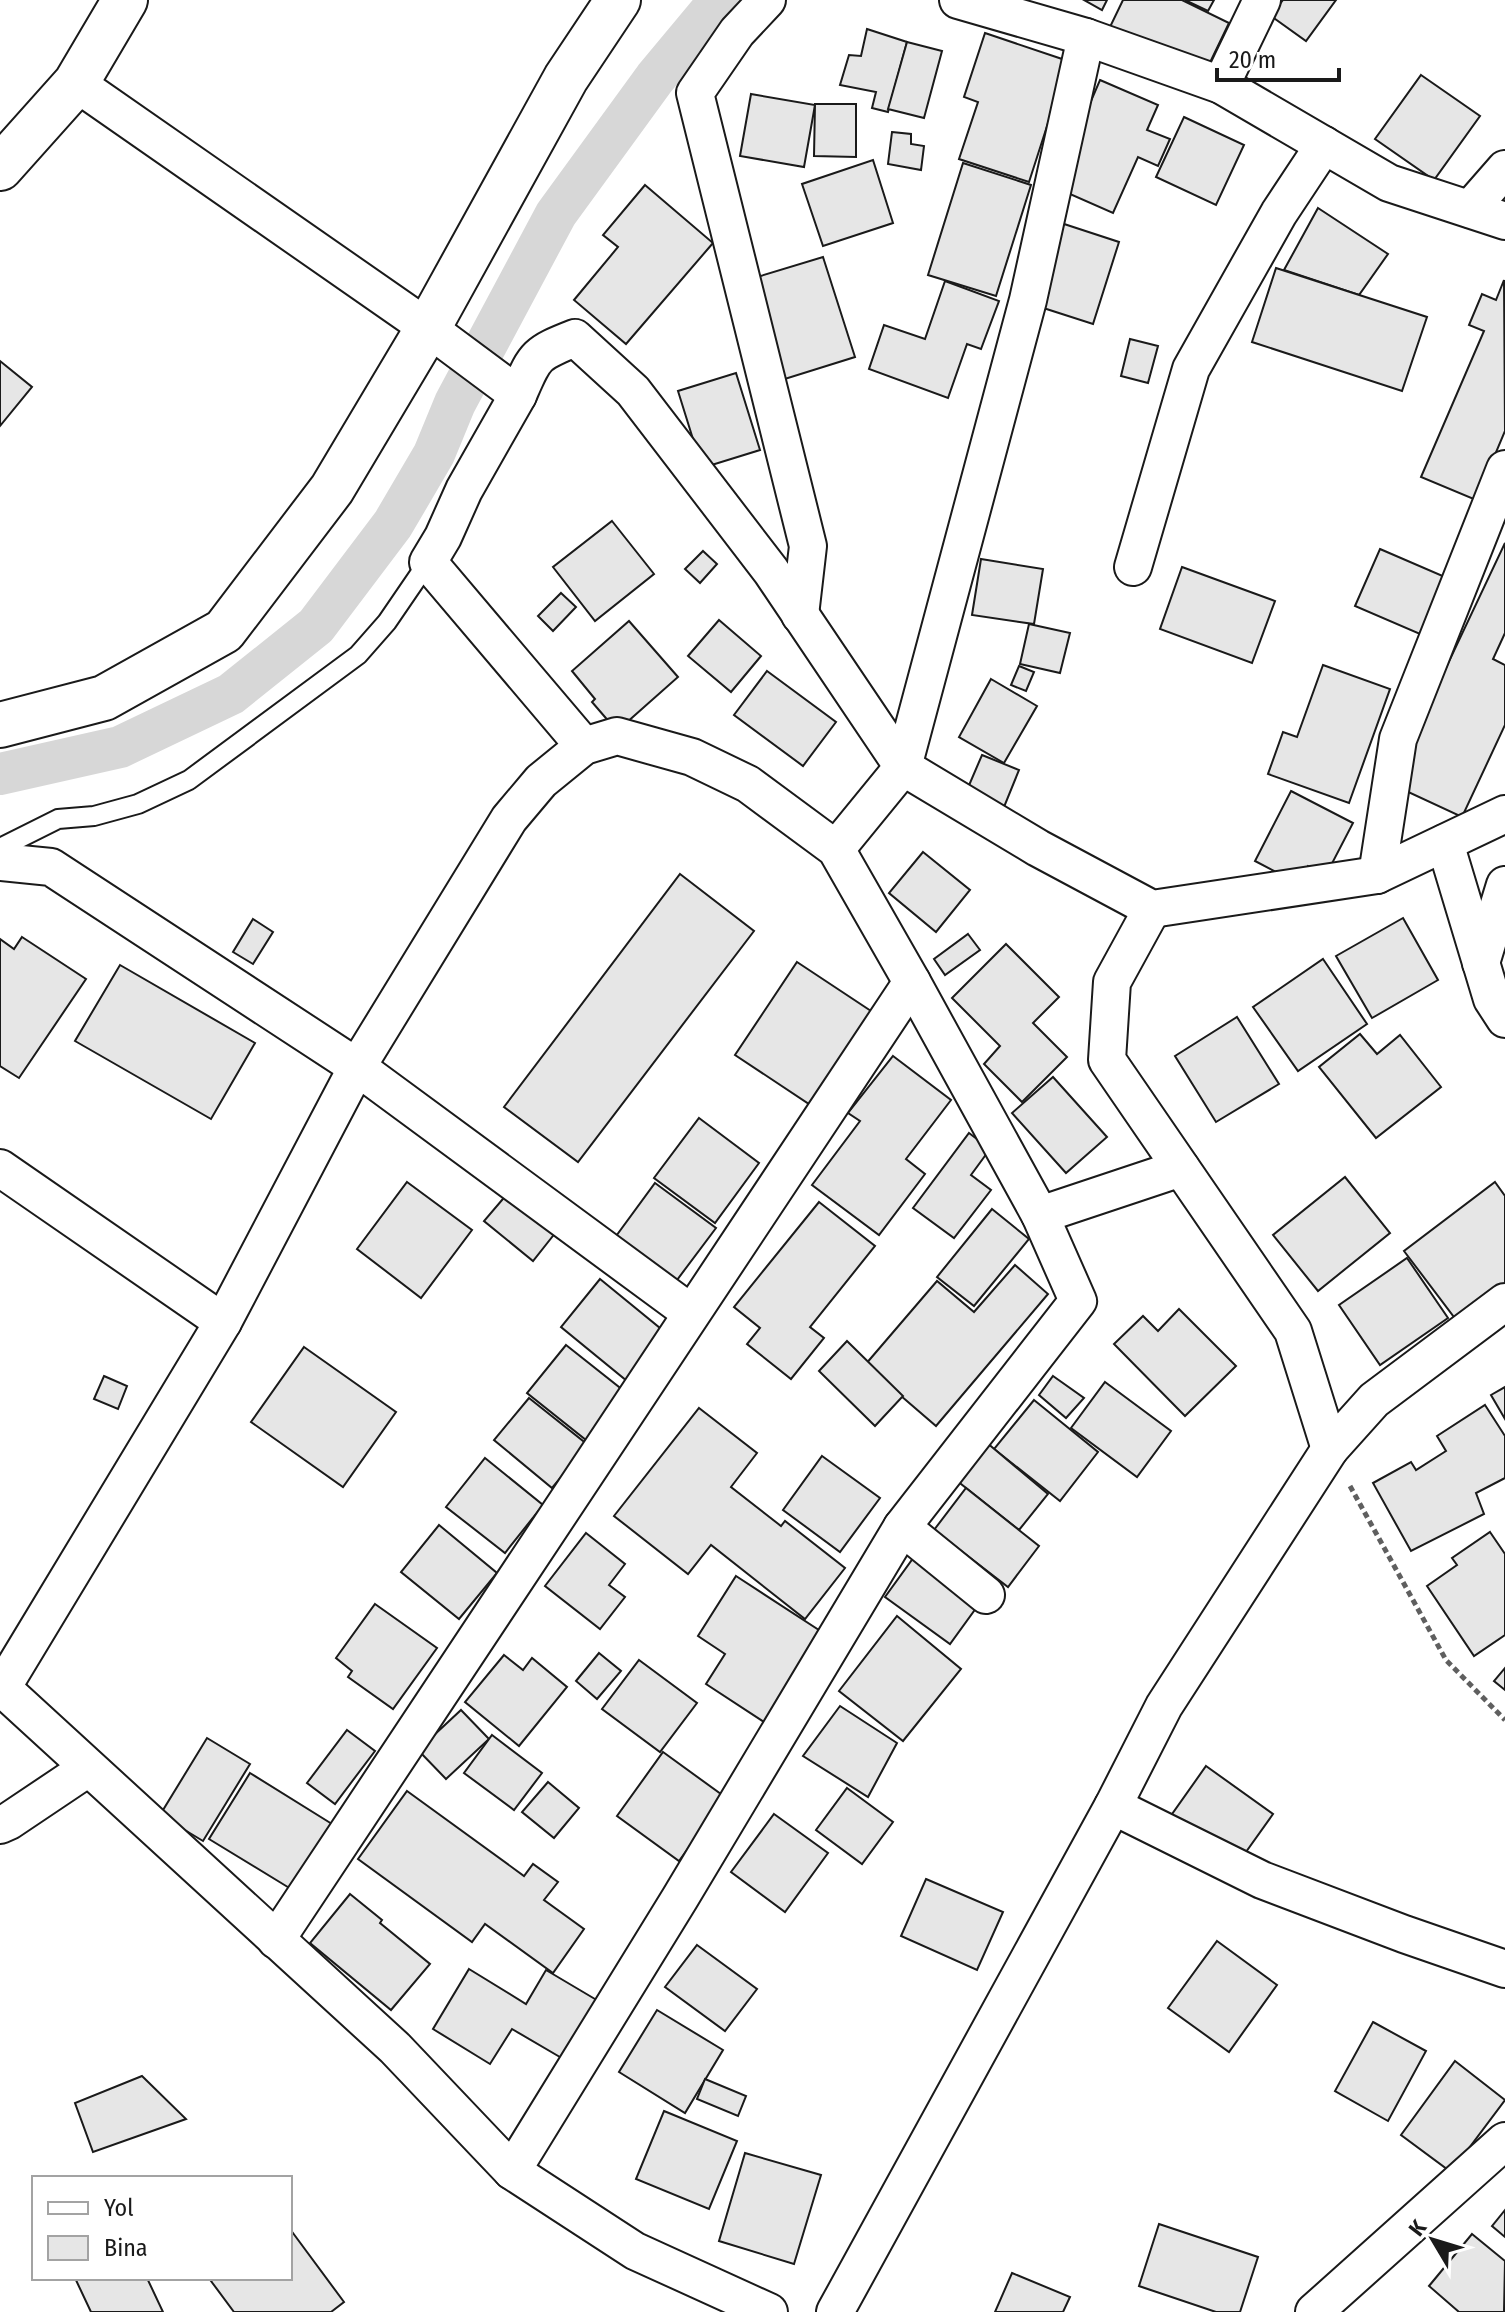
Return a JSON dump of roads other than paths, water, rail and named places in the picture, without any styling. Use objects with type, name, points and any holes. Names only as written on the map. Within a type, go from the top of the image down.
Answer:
[{"type":"street","points":[[0,167],[76,83],[125,0]]},
{"type":"street","points":[[0,725],[104,698],[224,631],[332,489],[428,328],[566,78],[618,0]]},
{"type":"street","points":[[767,0],[737,32],[695,93],[808,546],[800,615]]},
{"type":"street","points":[[958,0],[1086,37],[1221,85],[1389,183],[1505,221]]},
{"type":"street","points":[[1221,85],[1262,0]]},
{"type":"street","points":[[836,849],[903,767],[1028,300],[1086,37]]},
{"type":"street","points":[[76,83],[466,354],[509,389]]},
{"type":"street","points":[[1133,567],[1191,369],[1279,213],[1324,145]]},
{"type":"street","points":[[1470,209],[1505,169]]},
{"type":"street","points":[[584,746],[428,562],[443,537],[509,389],[533,360],[550,348],[575,338],[633,391],[771,571],[903,767],[1038,848],[1152,909],[1377,875],[1505,814]]},
{"type":"street","points":[[1377,875],[1398,739],[1505,469]]},
{"type":"street","points":[[512,2171],[902,1527],[1078,1301],[1040,1215],[836,849],[748,784],[692,757],[617,736],[584,746],[541,781],[509,819],[357,1067],[223,1322],[1,1687],[395,2048],[512,2171],[635,2251],[769,2312]]},
{"type":"street","points":[[1445,843],[1492,999],[1505,1019]]},
{"type":"street","points":[[0,862],[51,867],[357,1067],[691,1313]]},
{"type":"street","points":[[1481,963],[1505,885]]},
{"type":"street","points":[[1152,909],[1112,982],[1107,1060],[1293,1331],[1330,1449]]},
{"type":"street","points":[[276,1940],[912,982]]},
{"type":"street","points":[[0,1168],[223,1322]]},
{"type":"street","points":[[1040,1215],[1181,1168]]},
{"type":"street","points":[[835,2312],[1113,1806],[1164,1706],[1330,1449],[1374,1400],[1505,1302]]},
{"type":"street","points":[[902,1527],[986,1595]]},
{"type":"street","points":[[0,1825],[88,1768]]},
{"type":"street","points":[[1113,1806],[1262,1880],[1505,1969]]},
{"type":"street","points":[[1314,2312],[1505,2141]]},
{"type":"lane","points":[[0,848],[58,819],[94,816],[138,804],[189,780],[358,655],[387,622],[428,562]]},
{"type":"waterway","points":[[0,774],[120,747],[231,694],[316,626],[393,524],[434,454],[455,403],[556,214],[655,78],[720,0]]}]
